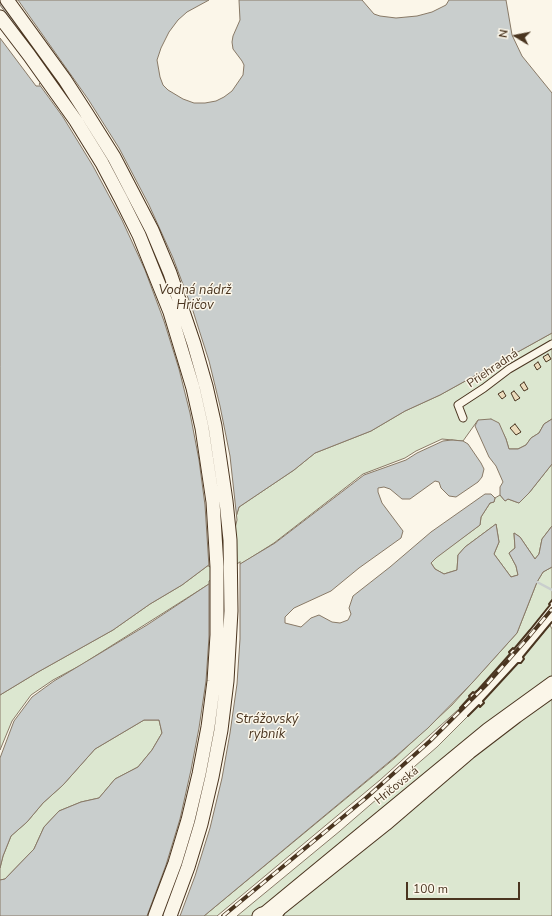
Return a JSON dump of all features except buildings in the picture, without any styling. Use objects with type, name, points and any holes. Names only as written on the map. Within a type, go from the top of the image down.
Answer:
[{"type":"highway","points":[[7,0],[42,47],[87,114],[117,163],[152,230],[170,273],[194,344],[206,386],[216,433],[226,501],[230,546],[231,611],[227,681],[221,730],[205,808],[188,867],[170,916]]},
{"type":"highway","points":[[0,17],[76,121],[122,199],[142,242],[170,312],[193,388],[202,428],[213,502],[216,540],[218,612],[214,681],[208,727],[190,812],[175,863],[155,916]]},
{"type":"main road","name":"Hričovská","points":[[267,915],[487,729],[552,682]]},
{"type":"main road","name":"Hričovská","points":[[267,915],[374,835],[476,749],[552,692]]},
{"type":"street","name":"Priehradná","points":[[463,418],[458,405],[509,369],[552,344]]},
{"type":"green space","points":[[552,333],[552,419],[544,424],[539,433],[531,438],[526,445],[518,449],[509,449],[503,433],[478,420],[463,441],[442,439],[416,451],[405,458],[363,474],[274,543],[31,695],[12,721],[0,750],[0,695],[113,630],[150,604],[182,585],[210,564],[232,530],[239,507],[294,470],[315,453],[371,431],[405,411],[440,395]]},
{"type":"green space","points":[[552,464],[552,526],[542,539],[539,554],[535,559],[520,537],[514,533],[515,548],[509,553],[516,566],[518,575],[511,577],[494,554],[499,542],[496,524],[465,547],[458,555],[457,570],[444,574],[435,569],[431,563],[436,557],[480,525],[481,517],[490,503],[494,502],[495,498],[500,495],[505,501],[508,499],[519,503]]},
{"type":"green space","points":[[552,567],[552,600],[549,604],[550,605],[514,649],[512,648],[509,652],[510,654],[502,664],[474,693],[473,692],[469,696],[470,697],[460,708],[380,780],[217,916],[204,916],[395,758],[452,705],[517,633],[537,582],[543,572]]},
{"type":"green space","points":[[550,625],[552,629],[552,916],[237,916],[340,831],[437,747],[479,705],[480,707],[484,703],[483,701],[518,663],[521,663],[524,659],[523,657]]},
{"type":"green space","points":[[144,720],[159,720],[162,733],[152,750],[138,767],[115,779],[99,798],[81,802],[59,811],[44,827],[34,849],[5,879],[0,880],[0,868],[3,856],[11,836],[27,822],[43,803],[63,785],[95,749]]},
{"type":"water","name":"Vodná nádrž Hričov","points":[[0,0],[209,0],[187,12],[178,20],[169,32],[157,60],[160,77],[163,85],[168,90],[183,99],[194,103],[205,103],[216,101],[224,97],[232,91],[243,75],[244,65],[233,49],[232,42],[240,20],[239,0],[362,0],[374,14],[396,18],[417,16],[432,12],[446,5],[449,0],[506,0],[512,35],[522,56],[552,93],[552,333],[440,395],[405,411],[371,431],[315,453],[294,470],[239,507],[232,530],[210,564],[182,585],[150,604],[113,630],[0,695],[0,38],[36,86],[41,86],[44,74],[40,49],[19,31],[0,5]]},
{"type":"water","points":[[491,419],[499,423],[509,449],[518,449],[526,445],[531,438],[539,433],[544,424],[552,419],[552,464],[519,503],[508,499],[505,501],[500,495],[500,487],[503,482],[496,466],[489,457],[475,426],[478,420]]},
{"type":"water","name":"Strážovský rybník","points":[[443,441],[463,441],[468,444],[481,463],[484,469],[482,477],[478,482],[456,497],[449,496],[441,488],[439,482],[435,481],[410,499],[402,499],[390,489],[384,487],[378,488],[382,503],[403,531],[401,538],[359,568],[331,591],[294,608],[285,617],[285,623],[301,627],[311,618],[319,615],[332,622],[340,623],[348,620],[351,614],[349,608],[353,596],[431,532],[485,494],[491,494],[495,498],[494,502],[490,503],[481,517],[480,525],[436,558],[431,563],[435,569],[444,574],[457,570],[458,555],[465,547],[496,524],[499,542],[494,554],[511,577],[518,575],[516,566],[509,553],[515,548],[514,533],[520,537],[535,559],[539,554],[542,539],[552,526],[552,567],[543,572],[537,582],[517,633],[472,683],[428,728],[395,757],[204,916],[0,916],[0,880],[5,879],[34,849],[44,827],[59,811],[81,802],[99,798],[115,779],[138,767],[152,750],[162,733],[159,720],[144,720],[95,749],[63,785],[43,803],[27,822],[11,836],[0,868],[0,758],[14,721],[32,697],[54,681],[147,625],[230,570],[275,543],[364,475],[406,460],[417,453]]},
{"type":"pier","points":[[0,0],[18,0],[88,99],[119,148],[149,205],[173,258],[193,311],[209,361],[220,406],[230,456],[237,520],[229,553],[209,567],[205,505],[199,460],[190,413],[179,369],[164,321],[145,270],[122,220],[93,166],[63,117],[39,84],[41,82],[42,74],[39,57],[79,114]]},
{"type":"pier","points":[[240,562],[240,639],[237,684],[222,778],[210,828],[195,876],[180,916],[147,916],[166,865],[180,819],[199,728],[206,681],[209,637],[209,581]]},
{"type":"waterway","points":[[537,582],[552,590]]},
{"type":"railway","points":[[223,916],[366,798],[430,741],[488,683],[552,609]]},
{"type":"wall","points":[[460,708],[470,697],[469,696],[478,690],[510,654],[509,652],[513,648],[514,649],[530,630],[550,605],[549,604],[552,600]]},
{"type":"wall","points":[[468,716],[479,705],[480,707],[484,703],[483,701],[518,663],[521,663],[524,659],[523,657],[552,622]]}]
